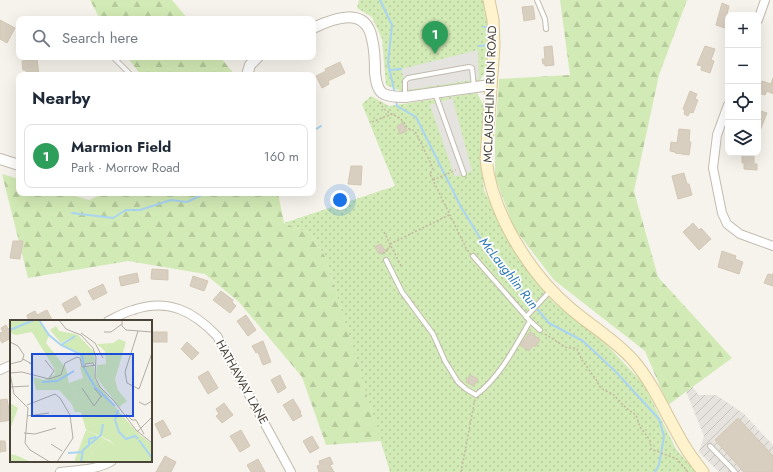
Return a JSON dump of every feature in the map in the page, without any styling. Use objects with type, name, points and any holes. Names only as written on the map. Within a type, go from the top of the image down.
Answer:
[{"type":"main road","name":"MCLAUGHLIN RUN ROAD","points":[[489,0],[494,34],[486,158],[487,171],[492,191],[502,216],[510,232],[534,269],[551,290],[570,308],[610,339],[633,360],[652,386],[688,451],[703,472]]},
{"type":"street","points":[[761,12],[765,0]]},
{"type":"street","points":[[316,27],[344,17],[352,17],[363,21],[366,24],[373,40],[378,88],[386,95],[403,97],[490,85]]},
{"type":"street","points":[[248,72],[250,65],[255,60]]},
{"type":"street","points":[[725,113],[717,135],[713,168],[722,213],[727,224],[740,234],[773,246]]},
{"type":"street","points":[[0,159],[16,164]]},
{"type":"street","name":"HATHAWAY LANE","points":[[110,320],[132,310],[154,305],[179,309],[206,324],[217,336],[291,472]]},
{"type":"street","points":[[0,370],[10,365]]},
{"type":"street","points":[[60,472],[86,470],[110,462]]},
{"type":"lane","points":[[537,0],[545,19],[546,29]]},
{"type":"lane","points":[[116,60],[128,72]]},
{"type":"lane","points":[[403,97],[405,81],[408,78],[469,67],[472,68],[474,87]]},
{"type":"lane","points":[[435,93],[464,174]]},
{"type":"lane","points":[[473,256],[526,317],[540,330]]},
{"type":"lane","points":[[386,260],[402,292],[433,334],[444,361],[458,382],[476,395],[486,388],[507,360],[530,321]]},
{"type":"lane","points":[[526,317],[551,290]]},
{"type":"lane","points":[[710,446],[735,472]]},
{"type":"path","points":[[386,95],[380,102],[382,106],[384,109],[399,117],[407,128],[414,131],[433,168],[430,174],[449,215],[466,248],[473,256]]},
{"type":"path","points":[[372,122],[392,114]]},
{"type":"path","points":[[433,180],[453,171]]},
{"type":"path","points":[[390,244],[449,215]]},
{"type":"path","points":[[384,232],[401,266]]},
{"type":"path","points":[[384,252],[391,246]]},
{"type":"path","points":[[540,330],[567,348],[577,349],[582,360],[597,381],[598,386],[613,394],[626,408],[636,415],[640,427],[649,436],[651,448],[654,451],[677,459],[688,472]]},
{"type":"path","points":[[461,472],[476,395]]},
{"type":"shaded area","points":[[478,50],[479,79],[407,90],[401,69]]},
{"type":"shaded area","points":[[453,98],[472,171],[455,177],[430,105]]},
{"type":"shaded area","points":[[691,385],[699,395],[716,395],[743,413],[773,445],[773,472],[719,472],[699,452],[704,436],[685,389]]},
{"type":"green space","points":[[90,0],[172,0],[185,16],[98,16]]},
{"type":"green space","points":[[359,0],[483,0],[488,17],[487,69],[479,82],[408,94],[386,85],[382,39],[372,17],[357,8]]},
{"type":"green space","points":[[560,0],[687,0],[659,75],[634,191],[658,277],[732,358],[668,405],[645,351],[554,280],[514,228],[495,177],[495,136],[499,79],[570,75]]},
{"type":"green space","points":[[129,60],[222,60],[232,72],[139,72]]},
{"type":"green space","points":[[477,93],[484,106],[481,156],[484,190],[509,242],[552,301],[607,345],[643,383],[676,449],[696,472],[390,472],[325,256],[310,233],[284,223],[395,186],[362,104],[371,96],[389,106]]},
{"type":"green space","points":[[2,174],[16,178],[16,196],[75,196],[89,200],[98,196],[279,196],[284,223],[310,233],[325,256],[381,441],[326,445],[302,377],[239,302],[205,274],[128,261],[28,278]]},
{"type":"building","points":[[722,3],[729,6],[728,12],[725,12],[725,28],[716,25]]},
{"type":"building","points":[[533,6],[535,19],[524,21],[522,7]]},
{"type":"building","points":[[0,20],[15,28],[7,43],[0,39]]},
{"type":"building","points":[[552,46],[554,65],[545,66],[542,59],[545,59],[544,47]]},
{"type":"building","points":[[705,46],[715,49],[711,60],[714,61],[710,73],[701,70],[702,66],[697,65]]},
{"type":"building","points":[[37,60],[39,72],[26,72],[26,70],[23,70],[22,61]]},
{"type":"building","points":[[340,62],[345,73],[328,81],[329,84],[322,88],[316,76],[326,71],[325,69]]},
{"type":"building","points":[[773,78],[773,94],[767,91],[765,95],[761,94],[762,81],[771,84]]},
{"type":"building","points":[[690,91],[697,94],[695,99],[698,100],[693,113],[690,112],[688,116],[684,114],[685,110],[683,109]]},
{"type":"building","points":[[761,111],[767,113],[761,128]]},
{"type":"building","points":[[403,123],[407,131],[400,134],[397,126]]},
{"type":"building","points":[[679,129],[690,130],[689,142],[691,142],[689,155],[670,151],[671,142],[677,143]]},
{"type":"building","points":[[742,156],[754,156],[754,164],[757,164],[757,170],[744,169],[744,163],[742,163]]},
{"type":"building","points":[[351,166],[362,166],[361,185],[348,184]]},
{"type":"building","points":[[684,173],[692,195],[678,199],[672,176]]},
{"type":"building","points":[[693,223],[699,230],[701,228],[711,239],[699,250],[683,232]]},
{"type":"building","points":[[13,241],[23,241],[20,259],[10,258]]},
{"type":"building","points":[[381,244],[385,251],[379,254],[375,247]]},
{"type":"building","points":[[722,251],[736,256],[735,259],[743,262],[739,274],[718,267]]},
{"type":"building","points":[[152,269],[168,270],[168,280],[151,279]]},
{"type":"building","points":[[137,273],[139,282],[121,286],[119,277]]},
{"type":"building","points":[[773,273],[773,286],[764,283],[768,274],[772,275]]},
{"type":"building","points":[[193,276],[208,281],[204,291],[190,286]]},
{"type":"building","points":[[103,284],[107,293],[93,300],[88,291]]},
{"type":"building","points":[[221,291],[233,300],[232,302],[236,306],[230,313],[213,300]]},
{"type":"building","points":[[76,296],[81,305],[67,313],[62,304]]},
{"type":"building","points":[[47,310],[52,320],[29,320],[27,315],[35,311],[37,315]]},
{"type":"building","points":[[246,315],[256,330],[248,336],[237,321]]},
{"type":"building","points":[[6,325],[8,329],[10,328],[10,339],[2,343],[0,333],[3,332],[1,328]]},
{"type":"building","points":[[152,332],[167,332],[167,342],[152,342]]},
{"type":"building","points":[[530,332],[540,340],[535,347],[533,345],[529,351],[520,345]]},
{"type":"building","points":[[263,341],[271,362],[263,365],[258,352],[256,353],[252,346]]},
{"type":"building","points":[[187,342],[199,353],[192,360],[181,349]]},
{"type":"building","points":[[208,371],[218,388],[208,394],[198,377]]},
{"type":"building","points":[[280,375],[286,388],[278,393],[271,380]]},
{"type":"building","points":[[470,375],[478,379],[474,386],[466,382]]},
{"type":"building","points":[[7,399],[10,420],[0,422],[0,400]]},
{"type":"building","points":[[293,399],[302,416],[293,421],[283,405]]},
{"type":"building","points":[[224,403],[233,415],[222,423],[216,416],[219,414],[216,409]]},
{"type":"building","points":[[738,418],[773,456],[773,472],[744,472],[715,440]]},
{"type":"building","points":[[163,420],[171,434],[162,438],[155,424]]},
{"type":"building","points":[[241,430],[250,446],[240,452],[230,436]]},
{"type":"building","points":[[312,436],[319,448],[310,453],[303,441]]},
{"type":"building","points":[[0,441],[5,441],[6,451],[0,452]]},
{"type":"building","points":[[165,456],[176,462],[171,472],[156,472]]},
{"type":"building","points":[[330,457],[333,464],[330,465],[334,472],[319,472],[317,466],[320,465],[319,461]]},
{"type":"building","points":[[258,459],[265,472],[251,472],[247,465]]},
{"type":"waterway","name":"McLaughlin Run","points":[[380,0],[392,25],[388,63],[395,94]]},
{"type":"waterway","points":[[484,27],[489,27]]},
{"type":"waterway","points":[[479,46],[489,45]]},
{"type":"waterway","points":[[390,70],[401,69]]},
{"type":"waterway","name":"McLaughlin Run","points":[[396,100],[397,106],[416,117],[461,207],[487,249],[549,323],[583,341],[616,372],[659,419],[664,436],[659,465],[655,472]]},
{"type":"waterway","points":[[316,129],[321,126]]},
{"type":"waterway","points":[[72,213],[113,218],[126,210],[140,210],[171,200],[187,202],[200,196]]},
{"type":"place","name":"Marmion Field","points":[[435,54]]}]
